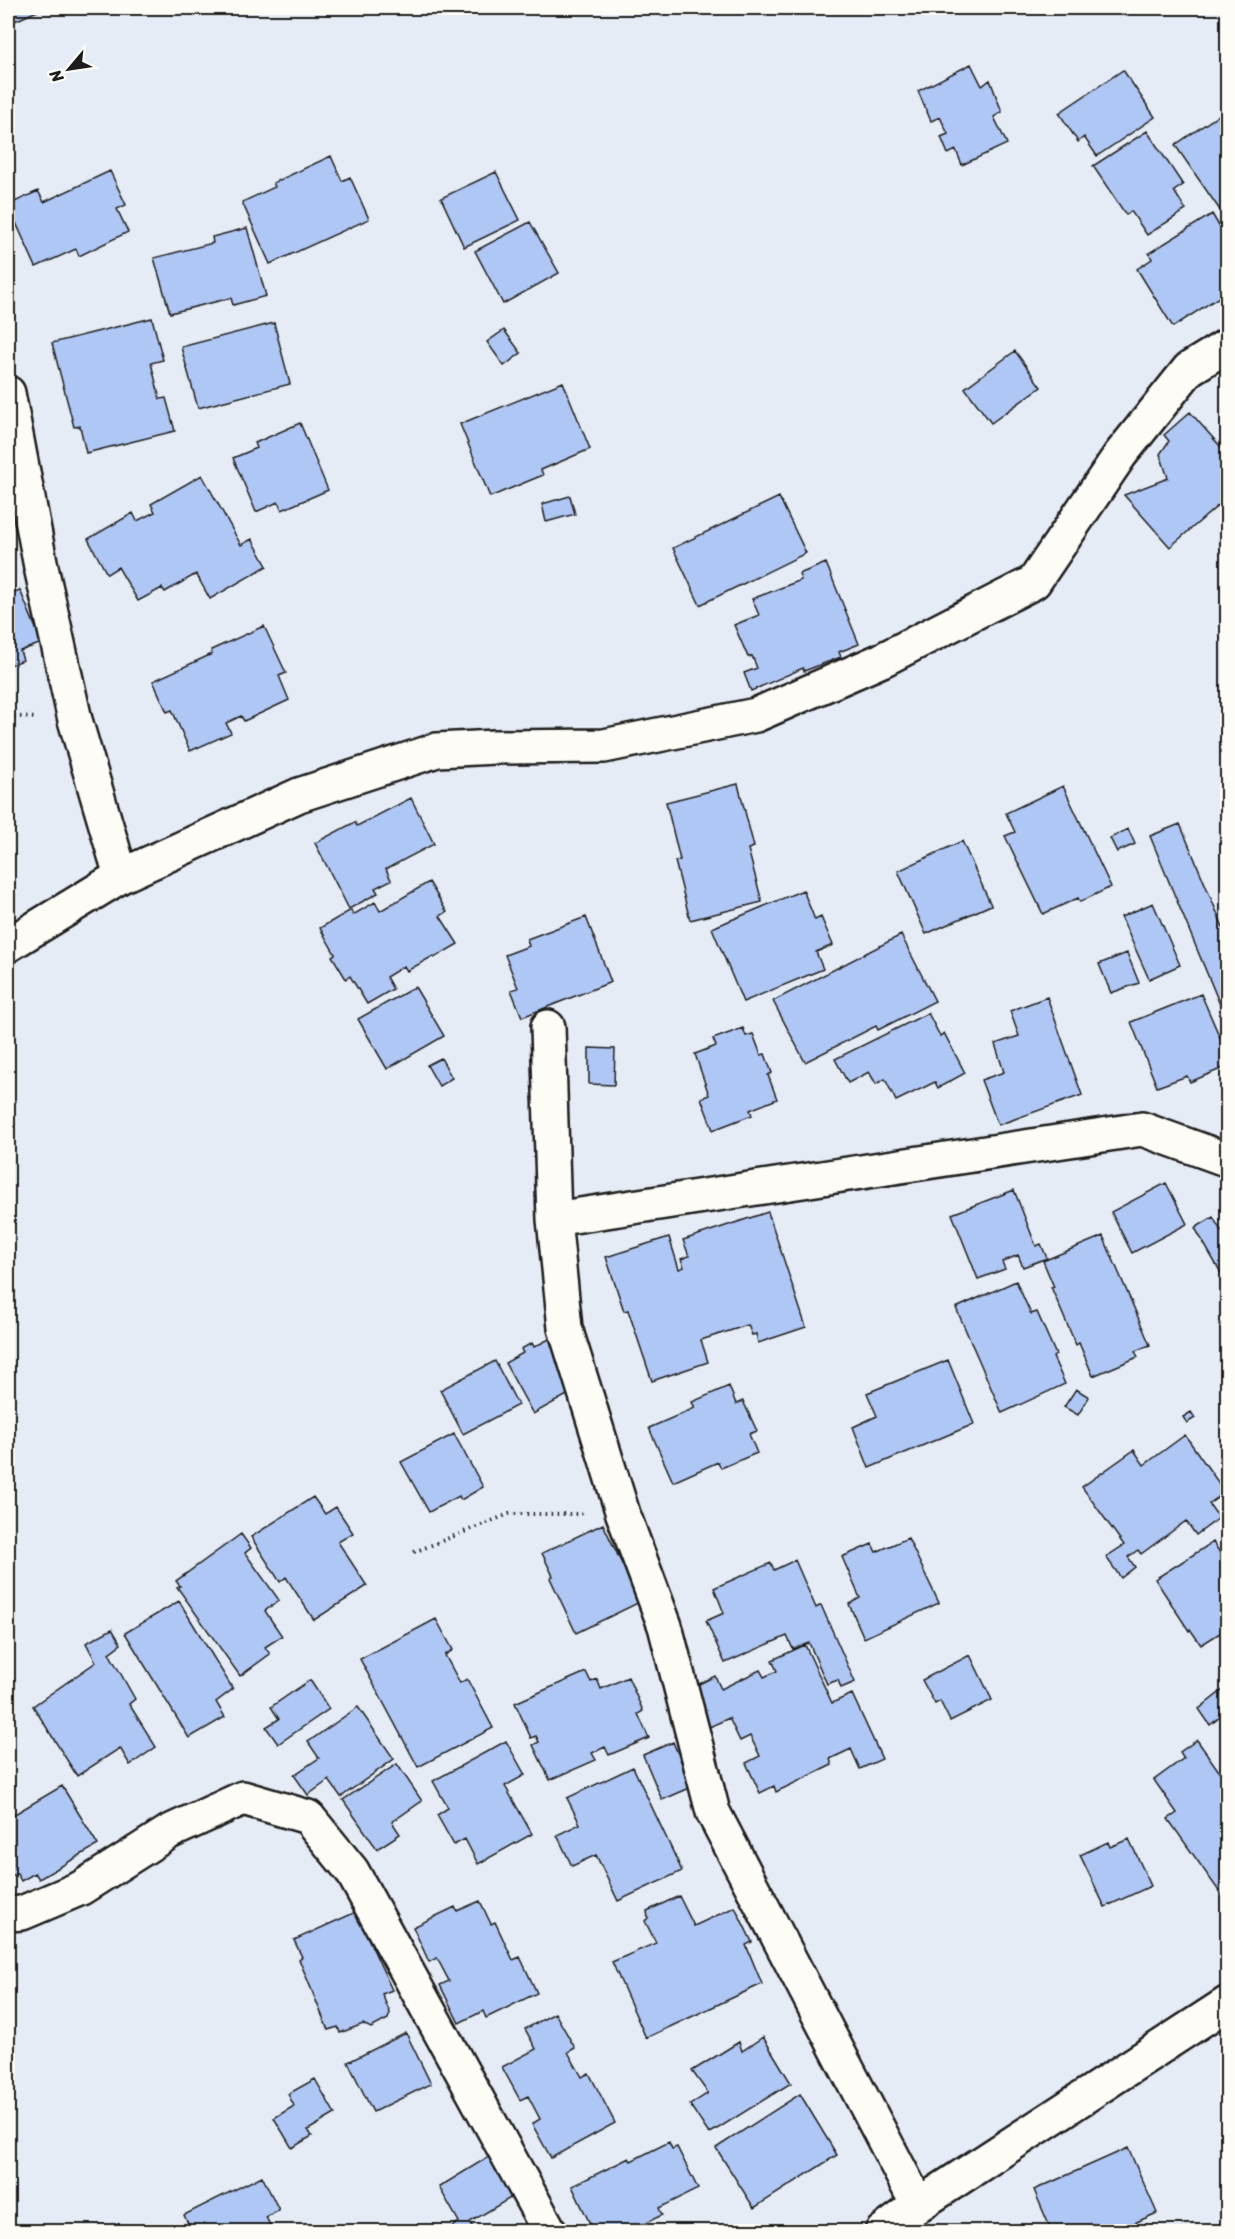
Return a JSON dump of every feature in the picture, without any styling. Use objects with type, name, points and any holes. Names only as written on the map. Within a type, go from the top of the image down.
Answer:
[{"type":"street","points":[[8,945],[121,876],[299,795],[437,750],[604,746],[756,715],[882,660],[1034,582],[1120,455],[1189,369],[1227,345]]},
{"type":"street","points":[[8,393],[41,567],[75,720],[121,876]]},
{"type":"street","points":[[548,1027],[554,1219],[565,1328],[623,1514],[665,1626],[713,1812],[918,2205]]},
{"type":"street","points":[[554,1219],[1142,1129],[1227,1160]]},
{"type":"street","points":[[8,1914],[22,1913],[81,1888],[169,1832],[243,1798],[308,1817],[352,1871],[550,2232]]},
{"type":"street","points":[[882,2232],[918,2205],[1227,2003]]},
{"type":"path","points":[[414,1551],[509,1514],[623,1514]]},
{"type":"building","points":[[8,8],[44,8],[8,24]]},
{"type":"building","points":[[971,64],[982,86],[990,80],[1002,112],[994,117],[1007,144],[962,165],[956,150],[948,154],[941,137],[948,134],[940,117],[931,121],[918,91]]},
{"type":"building","points":[[1123,70],[1155,117],[1097,156],[1084,137],[1078,142],[1059,113]]},
{"type":"building","points":[[1228,109],[1228,210],[1222,213],[1175,145]]},
{"type":"building","points":[[1147,131],[1183,185],[1174,191],[1186,210],[1147,235],[1131,211],[1126,215],[1093,166]]},
{"type":"building","points":[[331,156],[342,181],[350,177],[369,219],[270,264],[242,202],[275,187],[273,183]]},
{"type":"building","points":[[110,171],[126,205],[117,209],[128,232],[79,256],[76,249],[36,267],[8,205],[38,191],[44,202]]},
{"type":"building","points":[[496,172],[520,220],[464,247],[441,198]]},
{"type":"building","points":[[1212,214],[1219,226],[1228,221],[1228,305],[1222,295],[1173,327],[1137,269],[1152,259],[1149,253]]},
{"type":"building","points":[[530,222],[559,273],[503,304],[475,251]]},
{"type":"building","points":[[247,228],[266,296],[233,305],[231,298],[170,313],[154,258],[213,243],[212,237]]},
{"type":"building","points":[[152,318],[163,360],[151,363],[160,399],[166,398],[175,431],[86,453],[80,426],[74,427],[52,343]]},
{"type":"building","points":[[274,323],[290,384],[198,408],[181,347]]},
{"type":"building","points":[[504,330],[521,353],[504,366],[487,342]]},
{"type":"building","points":[[1015,351],[1041,387],[991,423],[965,388]]},
{"type":"building","points":[[563,382],[590,449],[541,470],[543,475],[490,497],[460,424]]},
{"type":"building","points":[[1190,412],[1228,455],[1228,497],[1170,547],[1124,495],[1168,478],[1160,454],[1169,441],[1164,435]]},
{"type":"building","points":[[300,423],[328,490],[282,510],[278,502],[256,512],[233,458],[257,448],[255,443]]},
{"type":"building","points":[[202,475],[241,545],[252,539],[267,566],[210,599],[196,574],[165,592],[162,588],[138,601],[118,567],[107,574],[88,539],[133,513],[137,521],[155,512],[151,504]]},
{"type":"building","points":[[570,496],[575,514],[546,522],[542,504]]},
{"type":"building","points":[[779,497],[806,553],[700,605],[673,548]]},
{"type":"building","points":[[826,563],[859,644],[839,652],[841,657],[804,671],[803,668],[751,691],[744,673],[757,668],[752,656],[748,657],[734,625],[759,615],[752,599],[801,580],[799,574]]},
{"type":"building","points":[[8,573],[15,592],[20,590],[42,643],[20,651],[23,660],[8,666]]},
{"type":"building","points":[[264,626],[286,673],[279,676],[289,700],[244,721],[241,716],[226,723],[231,733],[190,751],[172,710],[167,712],[153,681],[212,654],[211,650]]},
{"type":"building","points":[[738,784],[754,847],[748,849],[762,902],[690,920],[675,861],[680,860],[666,802]]},
{"type":"building","points":[[1063,786],[1111,887],[1080,902],[1078,898],[1043,914],[1005,836],[1015,832],[1006,813]]},
{"type":"building","points":[[411,798],[434,844],[386,869],[391,880],[375,888],[378,893],[349,909],[315,843],[355,822],[357,826]]},
{"type":"building","points":[[1180,824],[1228,939],[1228,1004],[1221,1007],[1150,836]]},
{"type":"building","points":[[1128,829],[1135,844],[1117,852],[1110,838]]},
{"type":"building","points":[[962,841],[991,905],[926,934],[898,871]]},
{"type":"building","points":[[429,882],[447,912],[440,916],[458,944],[407,971],[404,966],[386,977],[393,989],[367,1004],[350,976],[346,979],[332,956],[335,954],[320,928],[351,910],[353,915],[375,902],[380,911]]},
{"type":"building","points":[[803,890],[815,920],[821,917],[833,945],[816,952],[823,969],[743,1002],[712,928]]},
{"type":"building","points":[[1153,903],[1180,965],[1149,979],[1121,917]]},
{"type":"building","points":[[586,917],[611,982],[522,1017],[511,990],[518,988],[505,955],[529,946],[527,939]]},
{"type":"building","points":[[901,935],[935,1001],[878,1030],[876,1026],[805,1062],[773,1001]]},
{"type":"building","points":[[1127,953],[1139,983],[1111,993],[1099,964]]},
{"type":"building","points":[[415,987],[444,1036],[387,1069],[358,1019]]},
{"type":"building","points":[[1201,994],[1228,1056],[1228,1066],[1190,1082],[1187,1076],[1157,1087],[1131,1022]]},
{"type":"building","points":[[1047,997],[1082,1095],[998,1125],[981,1080],[1004,1072],[995,1044],[1019,1036],[1010,1011]]},
{"type":"building","points":[[1228,1012],[1228,1032],[1220,1015]]},
{"type":"building","points":[[928,1013],[940,1036],[944,1033],[965,1073],[938,1088],[935,1082],[896,1101],[885,1079],[876,1084],[869,1072],[848,1083],[835,1059]]},
{"type":"building","points":[[743,1028],[746,1036],[753,1034],[761,1055],[765,1054],[772,1073],[768,1075],[777,1099],[750,1110],[752,1115],[713,1130],[701,1098],[709,1095],[695,1054],[716,1046],[713,1039]]},
{"type":"building","points":[[589,1048],[615,1049],[614,1085],[589,1084]]},
{"type":"building","points":[[441,1058],[452,1078],[439,1086],[427,1065]]},
{"type":"building","points":[[1166,1183],[1187,1224],[1132,1253],[1111,1212]]},
{"type":"building","points":[[1014,1190],[1036,1246],[1041,1244],[1047,1258],[1023,1267],[1018,1255],[1002,1262],[1005,1269],[978,1279],[952,1214]]},
{"type":"building","points":[[768,1212],[806,1327],[758,1343],[756,1334],[752,1335],[748,1325],[701,1340],[708,1362],[652,1381],[628,1310],[624,1311],[606,1257],[669,1237],[679,1269],[684,1267],[681,1259],[689,1256],[683,1240]]},
{"type":"building","points":[[1213,1217],[1221,1231],[1228,1227],[1228,1285],[1195,1228]]},
{"type":"building","points":[[1103,1236],[1150,1345],[1135,1351],[1138,1357],[1093,1376],[1079,1343],[1076,1345],[1051,1287],[1054,1287],[1043,1261]]},
{"type":"building","points":[[1016,1281],[1031,1314],[1037,1312],[1056,1355],[1053,1357],[1065,1384],[1002,1413],[956,1308]]},
{"type":"building","points":[[551,1338],[578,1389],[533,1414],[505,1363],[523,1353],[521,1349],[532,1343],[534,1347]]},
{"type":"building","points":[[948,1360],[974,1424],[869,1468],[853,1427],[877,1416],[867,1393]]},
{"type":"building","points":[[495,1361],[518,1405],[463,1434],[440,1390]]},
{"type":"building","points":[[729,1386],[736,1404],[743,1401],[757,1431],[749,1434],[757,1453],[721,1468],[718,1462],[673,1482],[649,1428],[695,1408],[692,1402]]},
{"type":"building","points":[[1076,1389],[1089,1397],[1078,1415],[1064,1407]]},
{"type":"building","points":[[1191,1412],[1195,1418],[1187,1423],[1183,1417]]},
{"type":"building","points":[[454,1434],[483,1487],[461,1500],[459,1496],[429,1512],[401,1462]]},
{"type":"building","points":[[1185,1435],[1225,1492],[1209,1504],[1219,1518],[1196,1535],[1186,1521],[1141,1554],[1138,1550],[1128,1557],[1135,1567],[1121,1578],[1106,1557],[1124,1545],[1082,1487],[1134,1450],[1144,1465]]},
{"type":"building","points":[[313,1497],[325,1514],[336,1507],[353,1533],[338,1542],[367,1586],[314,1620],[286,1577],[280,1582],[251,1537]]},
{"type":"building","points":[[603,1524],[640,1602],[576,1633],[550,1578],[553,1576],[542,1553]]},
{"type":"building","points":[[241,1534],[251,1548],[245,1553],[279,1600],[265,1611],[282,1636],[265,1647],[270,1654],[240,1676],[177,1587],[180,1586],[176,1581]]},
{"type":"building","points":[[908,1538],[939,1603],[864,1638],[849,1604],[860,1598],[842,1557],[872,1544],[876,1552]]},
{"type":"building","points":[[1213,1542],[1228,1565],[1228,1628],[1201,1645],[1190,1629],[1189,1631],[1155,1579]]},
{"type":"building","points":[[795,1560],[816,1608],[821,1605],[855,1682],[841,1688],[838,1680],[827,1684],[809,1643],[793,1649],[787,1636],[725,1663],[706,1621],[724,1613],[714,1588],[771,1563],[774,1570]]},
{"type":"building","points":[[179,1601],[233,1689],[216,1702],[225,1717],[189,1738],[125,1633]]},
{"type":"building","points":[[436,1619],[453,1650],[445,1655],[460,1683],[467,1679],[493,1728],[418,1767],[360,1659]]},
{"type":"building","points":[[112,1629],[121,1644],[109,1653],[135,1699],[129,1704],[156,1747],[130,1765],[120,1748],[77,1776],[33,1706],[96,1662],[86,1643]]},
{"type":"building","points":[[805,1645],[832,1703],[852,1694],[882,1759],[860,1769],[851,1749],[830,1759],[832,1765],[776,1792],[774,1786],[760,1793],[746,1763],[760,1756],[750,1736],[740,1741],[729,1718],[705,1729],[687,1690],[715,1676],[721,1689],[760,1670],[764,1677],[777,1671],[772,1660]]},
{"type":"building","points":[[970,1655],[992,1700],[950,1721],[940,1701],[935,1704],[922,1680]]},
{"type":"building","points":[[586,1672],[591,1682],[597,1679],[601,1689],[628,1677],[643,1711],[638,1714],[649,1738],[609,1755],[605,1747],[592,1753],[596,1760],[550,1780],[533,1745],[539,1742],[536,1736],[531,1738],[515,1703]]},
{"type":"building","points":[[310,1680],[329,1709],[278,1744],[266,1727],[279,1719],[271,1707]]},
{"type":"building","points":[[1228,1686],[1228,1711],[1210,1725],[1199,1709]]},
{"type":"building","points":[[358,1707],[394,1759],[341,1797],[329,1780],[308,1795],[294,1775],[319,1758],[308,1742]]},
{"type":"building","points":[[1197,1740],[1228,1784],[1228,1904],[1168,1819],[1177,1813],[1154,1780],[1184,1758],[1180,1752]]},
{"type":"building","points":[[506,1741],[525,1775],[505,1786],[532,1834],[478,1864],[465,1839],[454,1845],[437,1815],[448,1808],[433,1781]]},
{"type":"building","points":[[673,1742],[692,1787],[662,1800],[643,1755]]},
{"type":"building","points":[[397,1764],[422,1801],[392,1822],[400,1834],[377,1849],[343,1800]]},
{"type":"building","points":[[633,1767],[682,1871],[618,1901],[596,1855],[572,1866],[557,1835],[580,1824],[567,1798]]},
{"type":"building","points":[[62,1786],[98,1845],[39,1879],[35,1873],[21,1881],[17,1873],[8,1878],[8,1818]]},
{"type":"building","points":[[1129,1839],[1151,1886],[1105,1907],[1080,1855],[1108,1842],[1110,1847]]},
{"type":"building","points":[[679,1896],[694,1926],[735,1907],[752,1942],[746,1945],[762,1984],[646,2038],[612,1962],[656,1943],[645,1921],[648,1918],[647,1911]]},
{"type":"building","points":[[480,1901],[491,1924],[495,1922],[513,1960],[520,1957],[537,1993],[486,2018],[483,2011],[459,2023],[440,1985],[449,1981],[437,1958],[429,1962],[413,1927],[455,1907],[457,1911]]},
{"type":"building","points":[[356,1912],[392,1990],[382,1994],[390,2013],[388,2019],[371,2028],[363,2024],[340,2033],[338,2027],[328,2030],[299,1959],[302,1957],[294,1940]]},
{"type":"building","points":[[555,2013],[575,2048],[568,2052],[582,2077],[589,2073],[615,2123],[551,2158],[532,2124],[540,2119],[528,2096],[520,2100],[502,2067],[536,2049],[525,2029]]},
{"type":"building","points":[[406,2033],[431,2084],[373,2112],[348,2062]]},
{"type":"building","points":[[763,2037],[791,2083],[709,2134],[690,2105],[708,2093],[692,2071],[739,2042],[742,2051]]},
{"type":"building","points":[[315,2079],[335,2114],[308,2130],[312,2136],[292,2148],[274,2118],[294,2106],[288,2094]]},
{"type":"building","points":[[800,2094],[837,2155],[754,2208],[716,2148]]},
{"type":"building","points":[[669,2142],[672,2149],[677,2147],[698,2189],[659,2208],[662,2215],[628,2232],[594,2232],[572,2186],[629,2158],[631,2161]]},
{"type":"building","points":[[1128,2148],[1157,2213],[1114,2232],[1052,2232],[1034,2190]]},
{"type":"building","points":[[493,2154],[517,2194],[470,2222],[475,2232],[444,2232],[459,2222],[439,2187]]},
{"type":"building","points":[[262,2176],[279,2210],[266,2217],[273,2231],[278,2228],[280,2232],[192,2232],[184,2215]]}]
